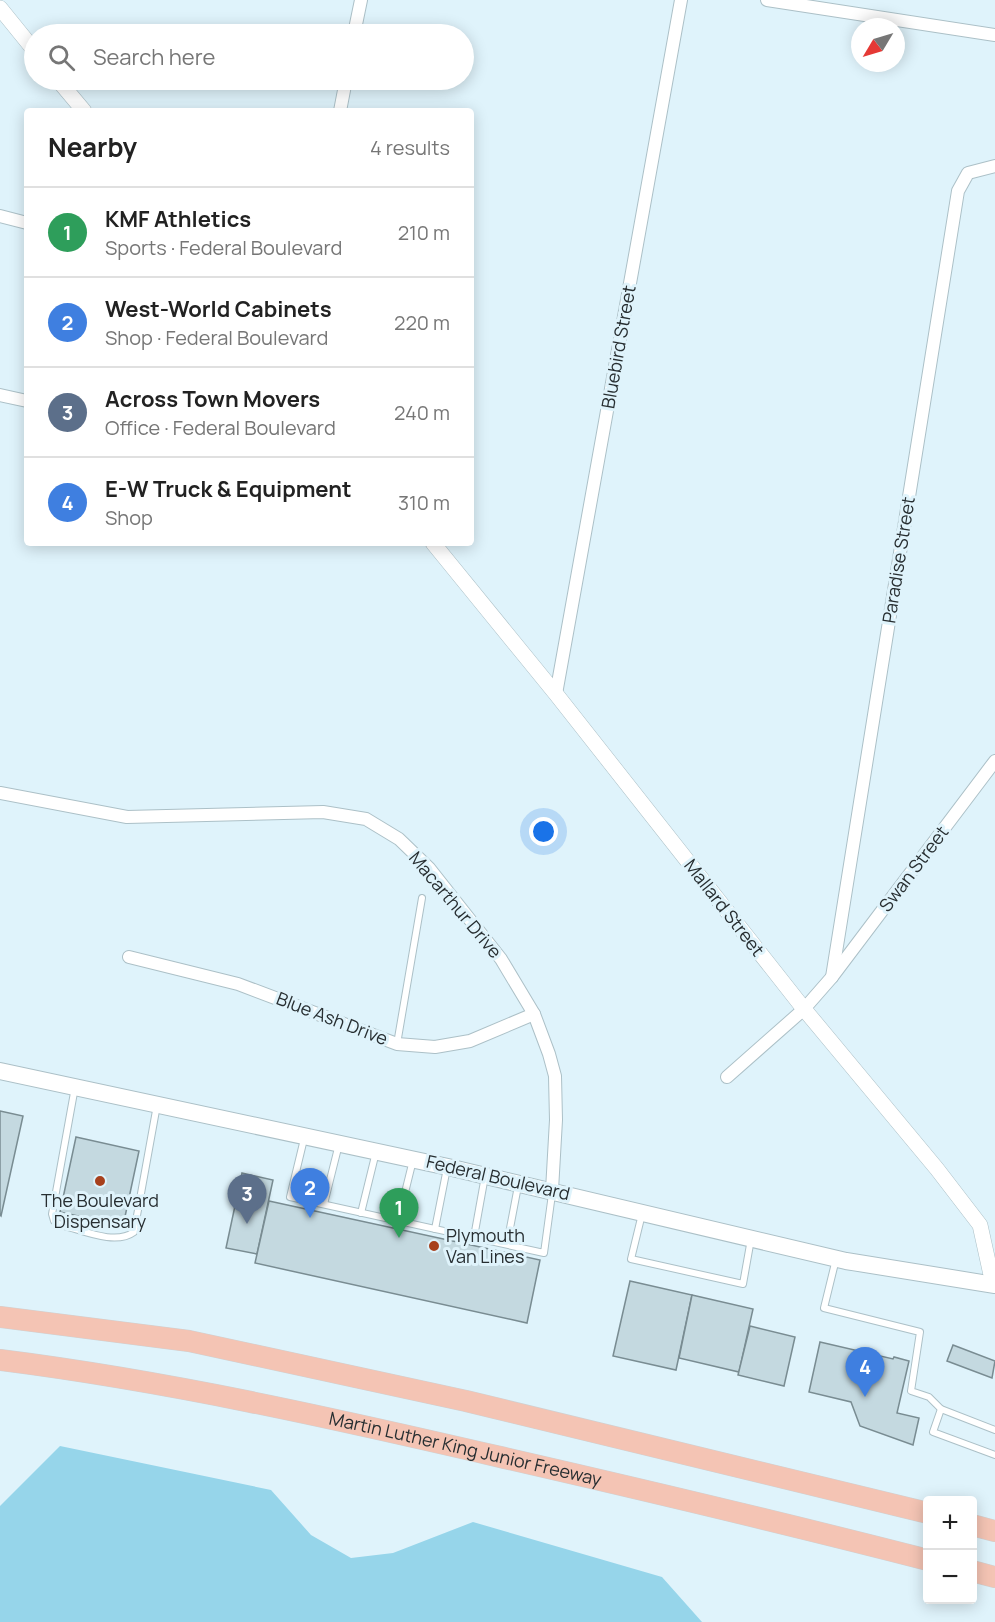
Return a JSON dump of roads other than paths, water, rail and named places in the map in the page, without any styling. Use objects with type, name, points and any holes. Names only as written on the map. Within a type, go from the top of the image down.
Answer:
[{"type":"highway","points":[[0,1317],[189,1341],[466,1401],[923,1512]]},
{"type":"highway","name":"Martin Luther King Junior Freeway","points":[[0,1360],[70,1369],[341,1420],[782,1522],[923,1559]]},
{"type":"highway","points":[[977,1526],[995,1531]]},
{"type":"highway","points":[[977,1572],[995,1577]]},
{"type":"main road","name":"Federal Boulevard","points":[[0,1071],[414,1159],[836,1258],[994,1284]]},
{"type":"street","points":[[356,24],[361,0]]},
{"type":"street","name":"Bluebird Street","points":[[556,694],[681,0]]},
{"type":"street","points":[[767,0],[995,35]]},
{"type":"street","points":[[0,8],[24,38]]},
{"type":"street","points":[[66,90],[81,108]]},
{"type":"street","points":[[341,108],[344,90]]},
{"type":"street","name":"Paradise Street","points":[[832,977],[958,191],[968,173],[995,166]]},
{"type":"street","points":[[0,216],[24,222]]},
{"type":"street","points":[[0,395],[24,400]]},
{"type":"street","name":"Mallard Street","points":[[435,546],[556,694],[804,1009],[937,1169],[980,1225],[994,1284]]},
{"type":"street","name":"Swan Street","points":[[727,1077],[804,1009],[832,977],[995,761]]},
{"type":"street","name":"Macarthur Drive","points":[[0,793],[127,817],[323,813],[366,819],[399,839],[429,868],[501,959],[534,1014],[555,1076],[556,1120],[552,1190]]},
{"type":"street","name":"Blue Ash Drive","points":[[129,957],[238,984],[398,1044],[435,1047],[470,1041],[534,1014]]},
{"type":"lane","points":[[398,1044],[422,898]]},
{"type":"lane","points":[[75,1087],[52,1214],[54,1221],[61,1226],[116,1238],[127,1238],[134,1232],[157,1105]]},
{"type":"lane","points":[[304,1137],[290,1197],[544,1253],[552,1190]]},
{"type":"lane","points":[[324,1204],[339,1143]]},
{"type":"lane","points":[[361,1213],[376,1151]]},
{"type":"lane","points":[[398,1221],[414,1159]]},
{"type":"lane","points":[[435,1229],[448,1167]]},
{"type":"lane","points":[[474,1237],[485,1175]]},
{"type":"lane","points":[[507,1244],[518,1183]]},
{"type":"lane","points":[[643,1211],[631,1259],[743,1284],[752,1238]]},
{"type":"lane","points":[[836,1258],[824,1308],[920,1332],[911,1391],[929,1397],[941,1409],[995,1430]]},
{"type":"lane","points":[[941,1409],[933,1432],[995,1455]]},
{"type":"place","name":"The Boulevard Dispensary","points":[[100,1181]]},
{"type":"place","name":"West-World Cabinets","points":[[310,1218]]},
{"type":"place","name":"Across Town Movers","points":[[247,1224]]},
{"type":"place","name":"KMF Athletics","points":[[399,1238]]},
{"type":"place","name":"Plymouth Van Lines","points":[[434,1246]]},
{"type":"place","name":"E-W Truck & Equipment","points":[[865,1397]]}]
